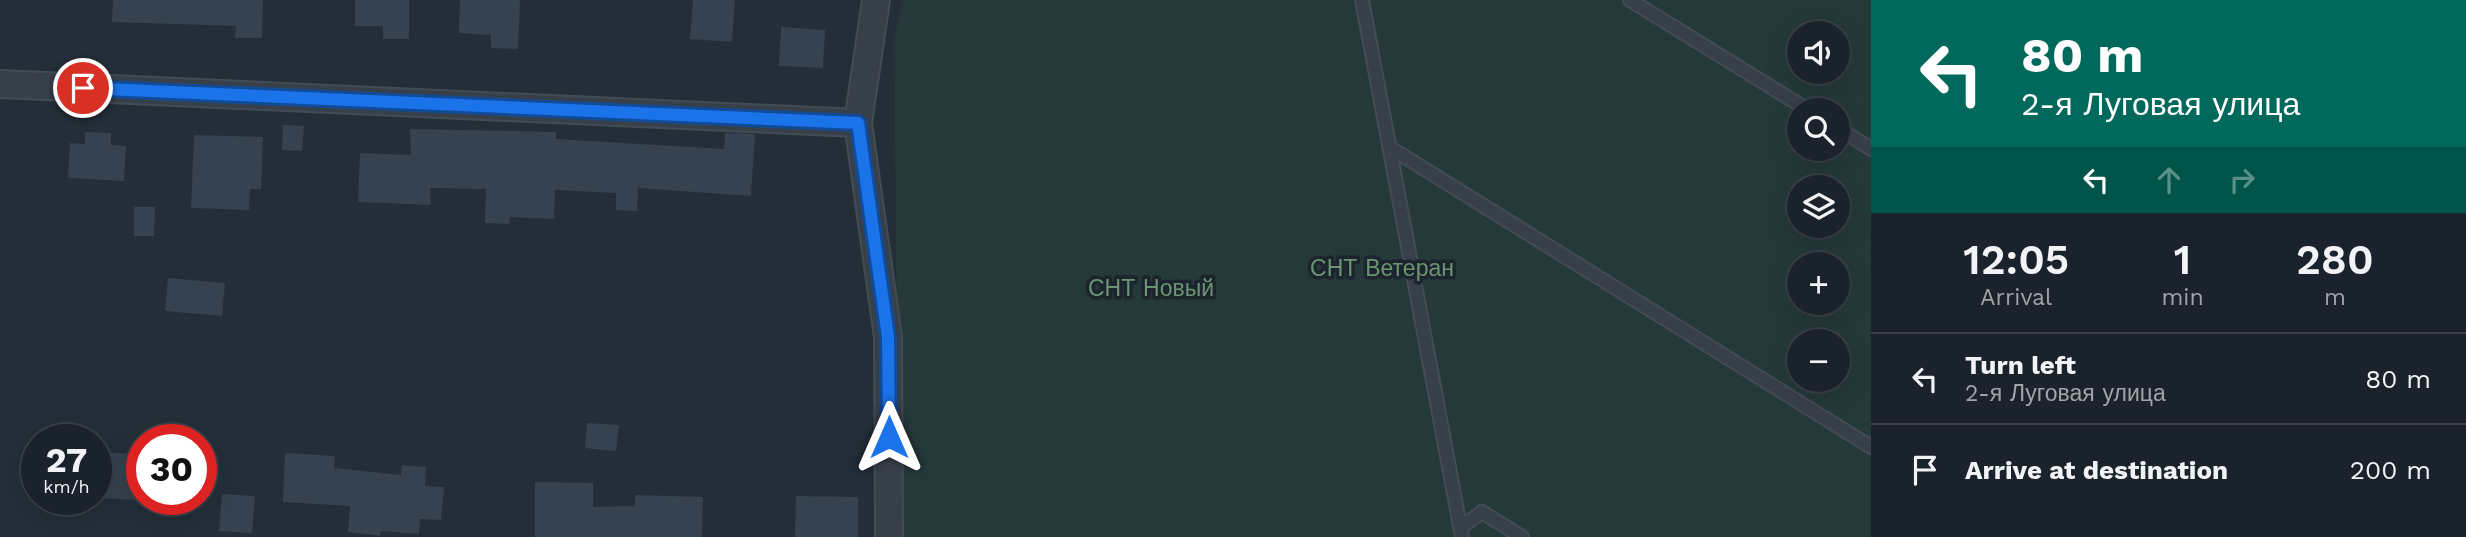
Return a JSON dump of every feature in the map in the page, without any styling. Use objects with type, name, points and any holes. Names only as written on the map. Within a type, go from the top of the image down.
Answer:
[{"type":"street","points":[[876,0],[858,123],[888,337],[890,537]]},
{"type":"street","points":[[0,84],[858,123]]},
{"type":"lane","points":[[1362,0],[1461,533]]},
{"type":"lane","points":[[1630,0],[1789,98]]},
{"type":"lane","points":[[1850,136],[1871,149]]},
{"type":"lane","points":[[1389,147],[1871,447]]},
{"type":"lane","points":[[1461,533],[1482,512],[1522,537]]},
{"type":"green space","name":"СНТ Ветеран","points":[[903,0],[1871,0],[1871,537],[899,537],[894,40]]},
{"type":"building","points":[[113,0],[263,0],[262,38],[235,38],[236,26],[112,22]]},
{"type":"building","points":[[355,0],[409,0],[409,39],[383,39],[383,26],[355,26]]},
{"type":"building","points":[[460,0],[520,0],[518,49],[491,48],[491,35],[459,33]]},
{"type":"building","points":[[693,0],[735,0],[732,42],[690,39]]},
{"type":"building","points":[[781,27],[825,30],[823,68],[779,66]]},
{"type":"building","points":[[283,125],[304,126],[302,151],[282,150]]},
{"type":"building","points":[[410,129],[556,132],[556,139],[724,149],[725,133],[755,134],[751,196],[638,188],[637,211],[616,210],[616,193],[555,190],[554,219],[510,217],[509,224],[485,223],[486,189],[430,188],[431,205],[358,202],[360,153],[411,155]]},
{"type":"building","points":[[85,132],[111,133],[111,145],[126,146],[124,181],[68,178],[70,143],[85,144]]},
{"type":"building","points":[[194,135],[263,137],[261,189],[250,189],[249,210],[191,208]]},
{"type":"building","points":[[134,207],[155,207],[154,236],[134,236]]},
{"type":"building","points":[[168,278],[225,283],[222,316],[165,311]]},
{"type":"building","points":[[587,423],[619,425],[616,451],[585,448]]},
{"type":"building","points":[[112,453],[126,453],[126,499],[112,499]]},
{"type":"building","points":[[285,453],[335,456],[334,468],[401,475],[402,465],[426,467],[425,486],[444,487],[441,520],[420,519],[419,534],[381,531],[380,536],[348,532],[350,506],[283,502]]},
{"type":"building","points":[[535,482],[593,483],[593,507],[635,506],[635,495],[703,497],[702,537],[535,537]]},
{"type":"building","points":[[222,494],[255,496],[252,533],[219,531]]},
{"type":"building","points":[[796,496],[858,497],[858,537],[795,537]]},
{"type":"route","points":[[83,88],[858,123],[888,337],[889,437]]},
{"type":"park label","name":"СНТ Новый","points":[[1151,288]]}]
